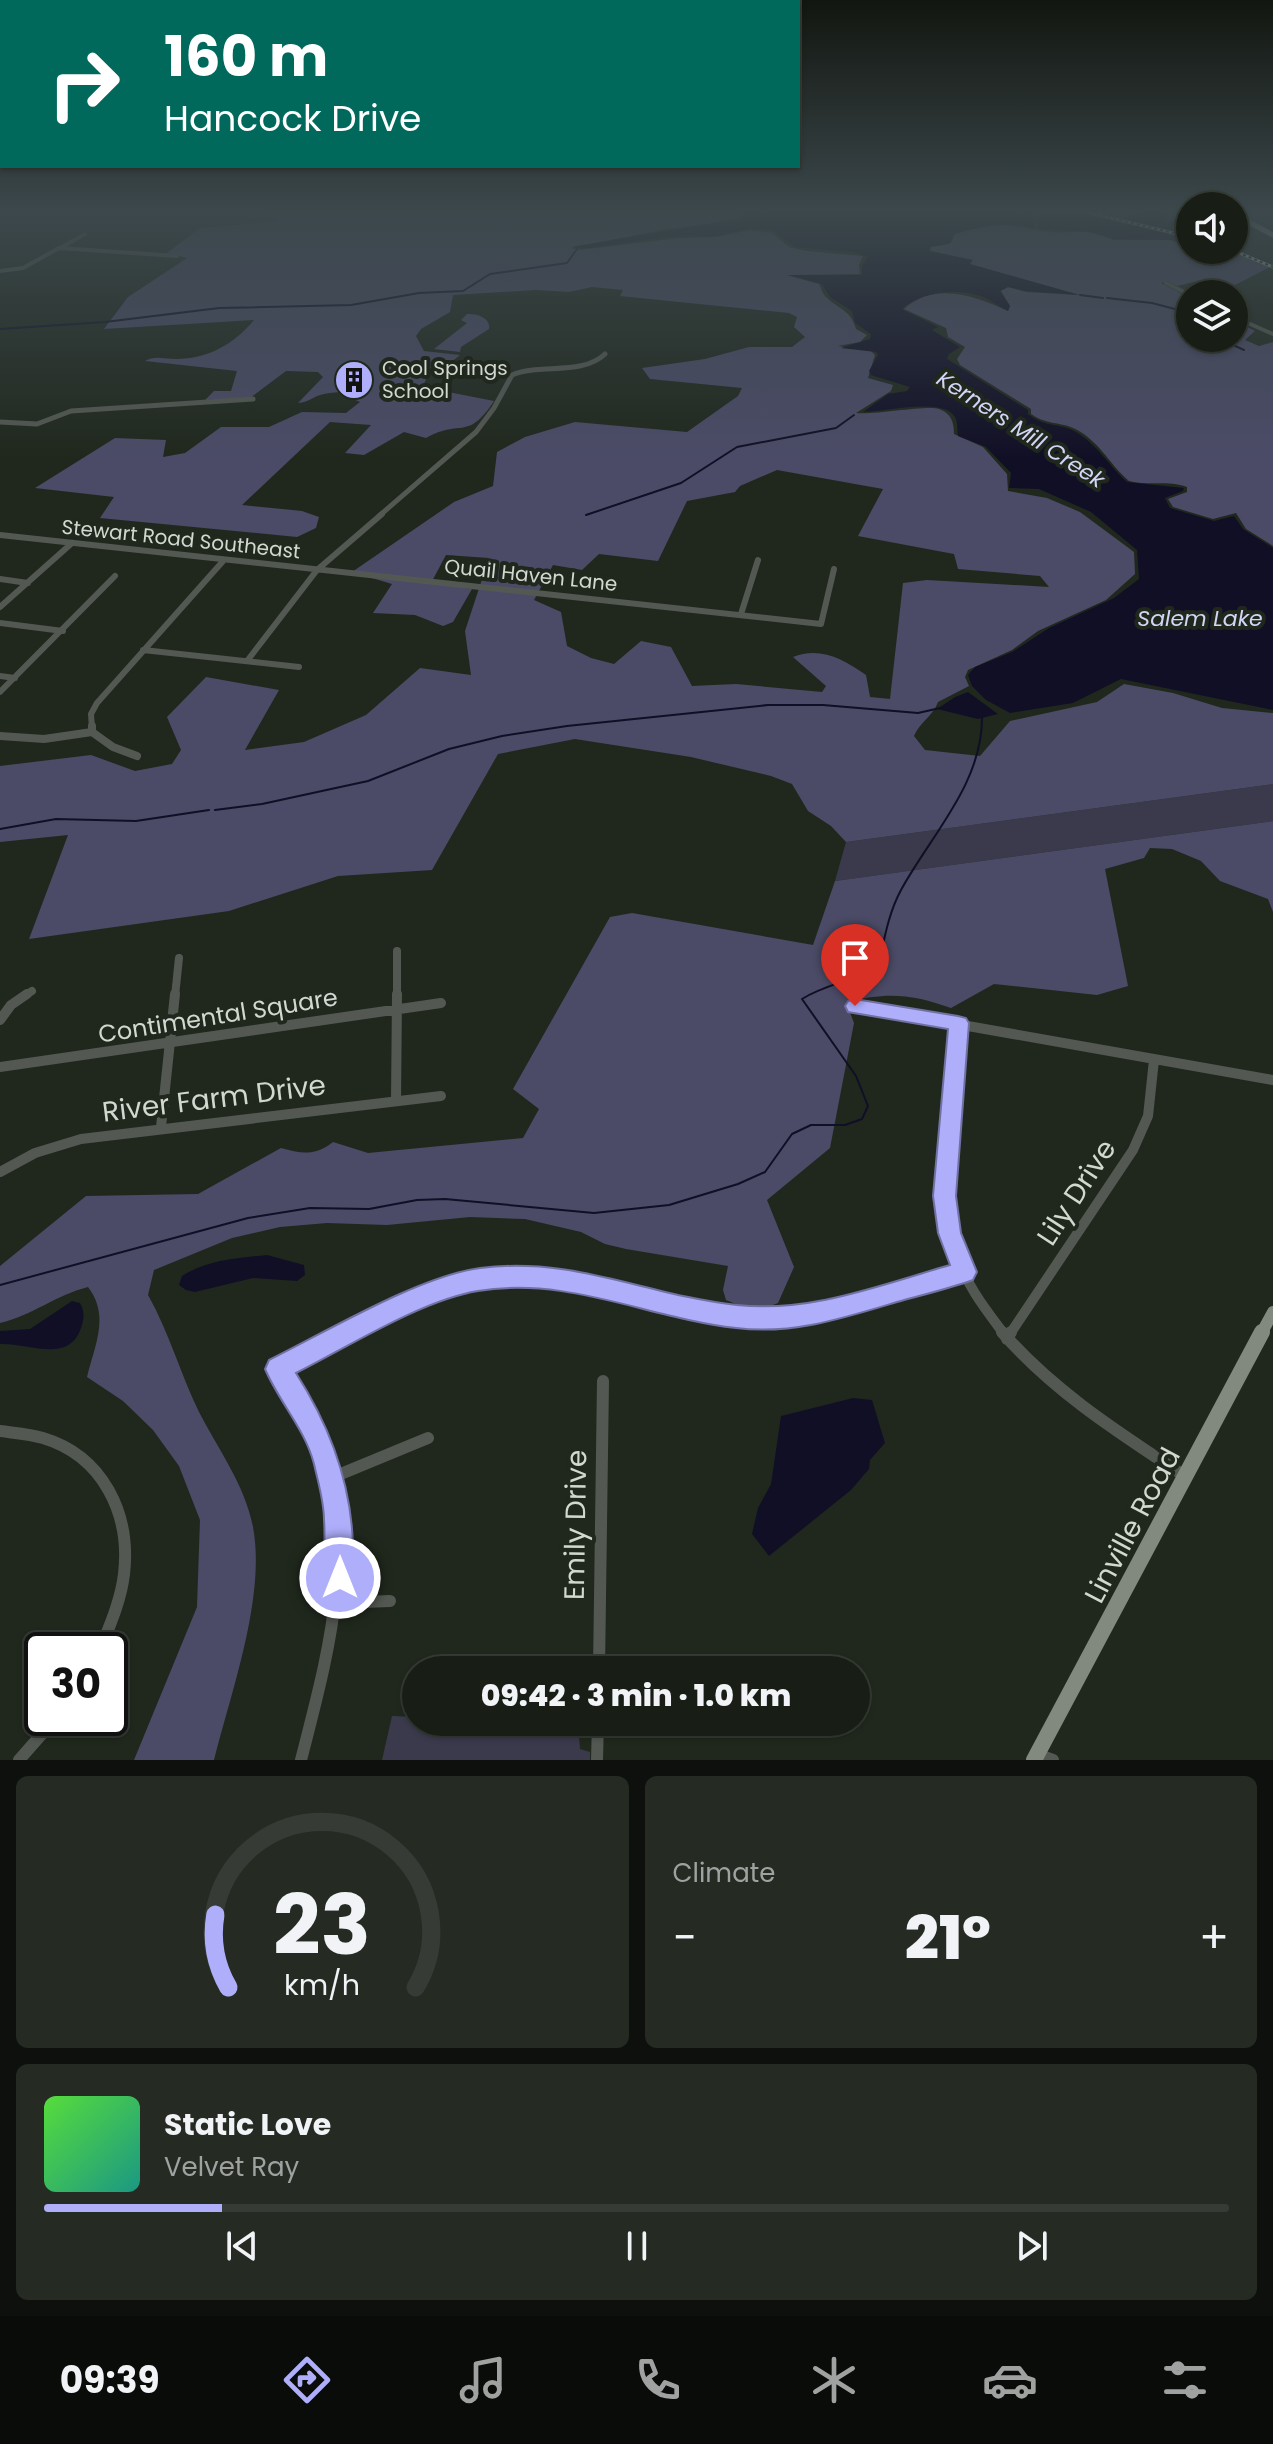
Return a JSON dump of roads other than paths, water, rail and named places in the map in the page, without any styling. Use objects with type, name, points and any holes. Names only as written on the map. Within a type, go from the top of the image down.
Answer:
[{"type":"main road","name":"Linville Road","points":[[1042,1758],[1273,1312]]},
{"type":"street","points":[[1248,323],[1273,334]]},
{"type":"street","name":"Stewart Road Southeast","points":[[0,535],[317,570],[476,432],[515,373],[536,367],[596,362],[605,354]]},
{"type":"street","points":[[0,422],[37,424],[71,411],[253,399]]},
{"type":"street","points":[[0,607],[72,543]]},
{"type":"street","points":[[92,732],[91,714],[97,703],[224,560]]},
{"type":"street","points":[[741,614],[758,560]]},
{"type":"street","name":"Quail Haven Lane","points":[[317,570],[821,624],[834,569]]},
{"type":"street","points":[[247,661],[317,570]]},
{"type":"street","points":[[0,692],[115,576]]},
{"type":"street","points":[[0,579],[28,583]]},
{"type":"street","points":[[0,623],[63,631]]},
{"type":"street","points":[[143,650],[299,667]]},
{"type":"street","points":[[0,676],[15,678]]},
{"type":"street","points":[[0,736],[44,739],[92,732],[112,748],[137,756]]},
{"type":"street","points":[[396,1101],[397,951]]},
{"type":"street","points":[[161,1127],[179,958]]},
{"type":"street","points":[[0,1020],[11,1005],[32,991]]},
{"type":"street","name":"Contimental Square","points":[[0,1067],[441,1003]]},
{"type":"street","points":[[855,1006],[1273,1080]]},
{"type":"street","points":[[958,1023],[944,1196],[950,1233],[964,1272],[1007,1339],[1044,1377],[1186,1477]]},
{"type":"street","name":"Lily Drive","points":[[1007,1339],[1133,1150],[1148,1116],[1154,1060]]},
{"type":"street","name":"River Farm Drive","points":[[0,1172],[57,1145],[161,1127],[441,1096]]},
{"type":"street","points":[[301,1760],[338,1603],[341,1543],[326,1458],[304,1410],[278,1369],[435,1292],[477,1280],[519,1275],[556,1277],[735,1316],[776,1319],[821,1313],[964,1272]]},
{"type":"street","name":"Emily Drive","points":[[599,1656],[603,1381]]},
{"type":"street","points":[[0,1431],[31,1433],[67,1445],[95,1468],[113,1496],[124,1530],[125,1571],[107,1632]]},
{"type":"street","points":[[331,1478],[428,1438]]},
{"type":"street","points":[[338,1603],[390,1601]]},
{"type":"street","points":[[19,1760],[40,1736]]},
{"type":"street","points":[[597,1760],[598,1736]]},
{"type":"water","name":"Salem Lake","points":[[829,295],[930,295],[902,309],[938,327],[932,330],[960,347],[947,359],[1028,410],[1028,414],[1035,419],[1070,429],[1084,437],[1127,482],[1184,488],[1165,498],[1170,508],[1214,521],[1234,516],[1243,529],[1273,548],[1273,710],[1121,679],[1073,703],[1010,713],[986,700],[972,686],[968,675],[975,667],[1012,652],[1049,628],[1114,598],[1139,579],[1137,550],[1091,512],[1039,489],[1009,488],[1011,473],[986,447],[958,436],[956,419],[949,411],[913,407],[863,412],[888,394],[907,391],[910,387],[871,375],[869,371],[878,355],[876,352],[841,348],[870,339],[871,334],[855,323],[852,311]]},
{"type":"water","name":"Salem Lake","points":[[976,295],[1003,295],[1010,306],[1008,311]]},
{"type":"water","points":[[968,692],[998,714],[978,719],[937,709]]},
{"type":"water","points":[[267,1255],[304,1265],[305,1275],[297,1281],[253,1278],[195,1292],[179,1285],[182,1276],[202,1266]]},
{"type":"water","points":[[72,1301],[80,1303],[83,1319],[75,1339],[67,1346],[47,1349],[0,1344],[0,1331],[30,1329]]},
{"type":"water","points":[[853,1398],[872,1400],[885,1443],[851,1490],[769,1556],[752,1534],[758,1508],[771,1484],[781,1416]]},
{"type":"waterway","points":[[0,329],[105,322],[219,308],[351,305],[407,295]]},
{"type":"waterway","points":[[1081,295],[1103,298]]},
{"type":"waterway","points":[[1107,298],[1176,309]]},
{"type":"waterway","points":[[586,515],[681,483],[737,447],[836,428],[854,415]]},
{"type":"waterway","points":[[215,810],[262,804],[368,781],[449,749],[502,736],[567,726],[768,705],[823,705],[918,713],[940,708]]},
{"type":"waterway","points":[[0,1285],[248,1218],[310,1208],[369,1209],[417,1200],[445,1199],[594,1213],[669,1205],[738,1184],[765,1172],[792,1134],[811,1125],[845,1125],[862,1119],[868,1106],[856,1076],[802,999],[878,967],[897,899],[953,808],[974,765],[982,718]]},
{"type":"waterway","points":[[0,829],[56,819],[136,821],[209,810]]},
{"type":"place","name":"Cool Springs School","points":[[354,380]]},
{"type":"water label","name":"Kerners Mill Creek","points":[[1021,429]]}]
